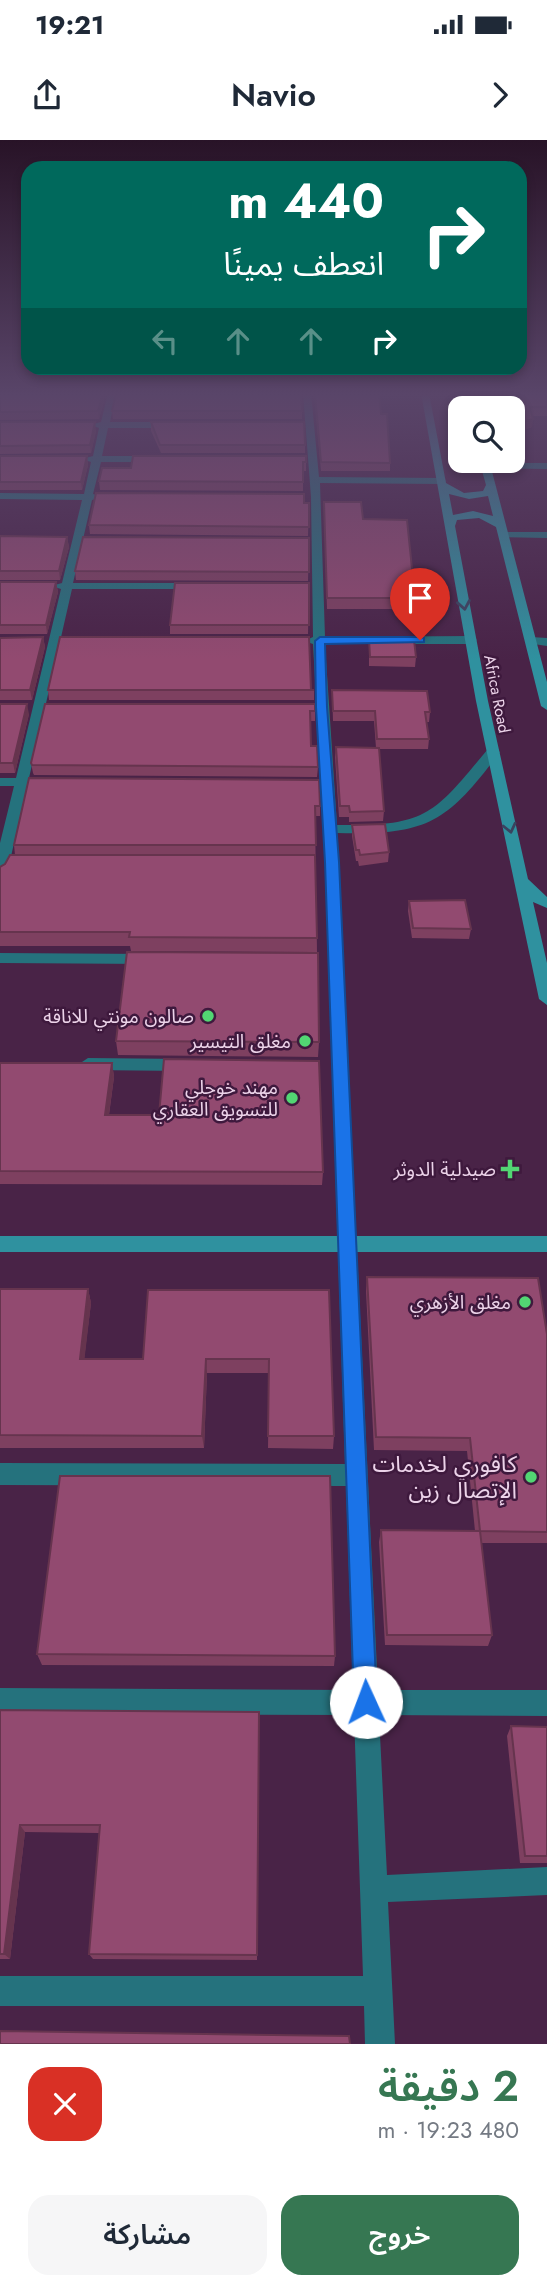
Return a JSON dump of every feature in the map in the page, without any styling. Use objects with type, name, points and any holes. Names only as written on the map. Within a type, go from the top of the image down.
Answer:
[{"type":"street","points":[[5,865],[20,782],[39,707],[48,641],[65,586],[91,482]]},
{"type":"street","points":[[313,482],[309,497],[309,587],[320,641],[315,707],[319,783],[330,830],[325,862],[328,960],[346,1244],[380,2044]]},
{"type":"street","points":[[433,482],[442,482],[452,492],[470,496],[487,493],[491,485]]},
{"type":"street","name":"Africa Road","points":[[442,482],[493,752],[522,881],[544,962],[547,999]]},
{"type":"street","points":[[490,482],[547,706]]},
{"type":"street","points":[[0,496],[114,497]]},
{"type":"street","points":[[450,525],[453,518],[458,516],[479,514],[492,518],[503,531],[547,535]]},
{"type":"street","points":[[39,586],[204,586]]},
{"type":"street","points":[[292,641],[471,640]]},
{"type":"street","points":[[48,641],[68,641]]},
{"type":"street","points":[[531,641],[547,642]]},
{"type":"street","points":[[330,830],[392,828],[424,820],[450,801],[493,752]]},
{"type":"street","points":[[0,782],[48,783]]},
{"type":"street","points":[[522,881],[538,898],[547,903]]},
{"type":"street","points":[[0,958],[168,959]]},
{"type":"street","points":[[68,1064],[204,1065]]},
{"type":"street","points":[[0,1244],[547,1244]]},
{"type":"street","points":[[0,1475],[356,1475]]},
{"type":"street","points":[[0,1701],[547,1703]]},
{"type":"street","points":[[373,1889],[547,1881]]},
{"type":"street","points":[[0,1991],[378,1991]]},
{"type":"building","points":[[96,493],[304,494],[304,503],[309,503],[309,527],[89,525]]},
{"type":"building","points":[[324,502],[361,502],[363,519],[407,520],[415,598],[327,598]]},
{"type":"building","points":[[0,536],[67,537],[59,571],[0,571]]},
{"type":"building","points":[[83,537],[309,538],[309,572],[75,571]]},
{"type":"building","points":[[0,582],[56,582],[46,625],[0,625]]},
{"type":"building","points":[[175,583],[309,583],[309,625],[170,625]]},
{"type":"building","points":[[43,637],[30,690],[0,690],[0,638]]},
{"type":"building","points":[[60,637],[309,637],[311,690],[48,690]]},
{"type":"building","points":[[369,639],[414,640],[416,657],[370,657]]},
{"type":"building","points":[[332,690],[427,691],[430,712],[425,712],[429,739],[377,739],[375,711],[333,711]]},
{"type":"building","points":[[0,704],[27,704],[13,763],[0,763]]},
{"type":"building","points":[[45,704],[315,704],[315,711],[310,711],[311,746],[317,746],[318,767],[32,765]]},
{"type":"building","points":[[336,747],[379,748],[384,811],[350,812],[349,806],[340,806]]},
{"type":"building","points":[[29,778],[319,780],[320,806],[315,806],[316,845],[14,845]]},
{"type":"building","points":[[385,824],[389,852],[360,855],[359,850],[356,850],[352,825]]},
{"type":"building","points":[[10,855],[315,855],[317,938],[129,937],[130,932],[0,932],[0,867]]},
{"type":"building","points":[[465,900],[471,929],[413,928],[409,901]]},
{"type":"building","points":[[127,952],[318,953],[319,1042],[116,1041]]},
{"type":"building","points":[[164,1059],[319,1061],[323,1172],[0,1171],[0,1063],[112,1063],[105,1115],[159,1115]]},
{"type":"building","points":[[367,1277],[538,1278],[547,1334],[547,1532],[480,1531],[470,1438],[376,1437]]},
{"type":"building","points":[[0,1289],[88,1289],[80,1359],[143,1359],[148,1290],[329,1290],[334,1436],[268,1436],[269,1359],[206,1359],[202,1436],[0,1435]]},
{"type":"building","points":[[60,1476],[330,1476],[335,1656],[37,1654]]},
{"type":"building","points":[[381,1530],[480,1531],[492,1635],[387,1635]]},
{"type":"building","points":[[0,1710],[259,1712],[257,1955],[89,1954],[100,1825],[20,1825],[4,1954],[0,1954]]},
{"type":"building","points":[[511,1726],[547,1727],[547,1856],[525,1856]]},
{"type":"building","points":[[0,2031],[349,2036],[350,2044],[0,2044]]},
{"type":"place","name":"صالون مونتي للاناقة","points":[[208,1016]]},
{"type":"place","name":"مغلق التيسير","points":[[305,1041]]},
{"type":"place","name":"مهند خوجلي للتسويق العقاري","points":[[292,1098]]},
{"type":"place","name":"صيدلية الدوثر","points":[[510,1169]]},
{"type":"place","name":"مغلق الأزهري","points":[[525,1302]]},
{"type":"place","name":"كافوري لخدمات الإتصال زين","points":[[531,1477]]},
{"type":"route","points":[[366,1702],[332,862],[321,707],[320,641],[420,640]]}]
